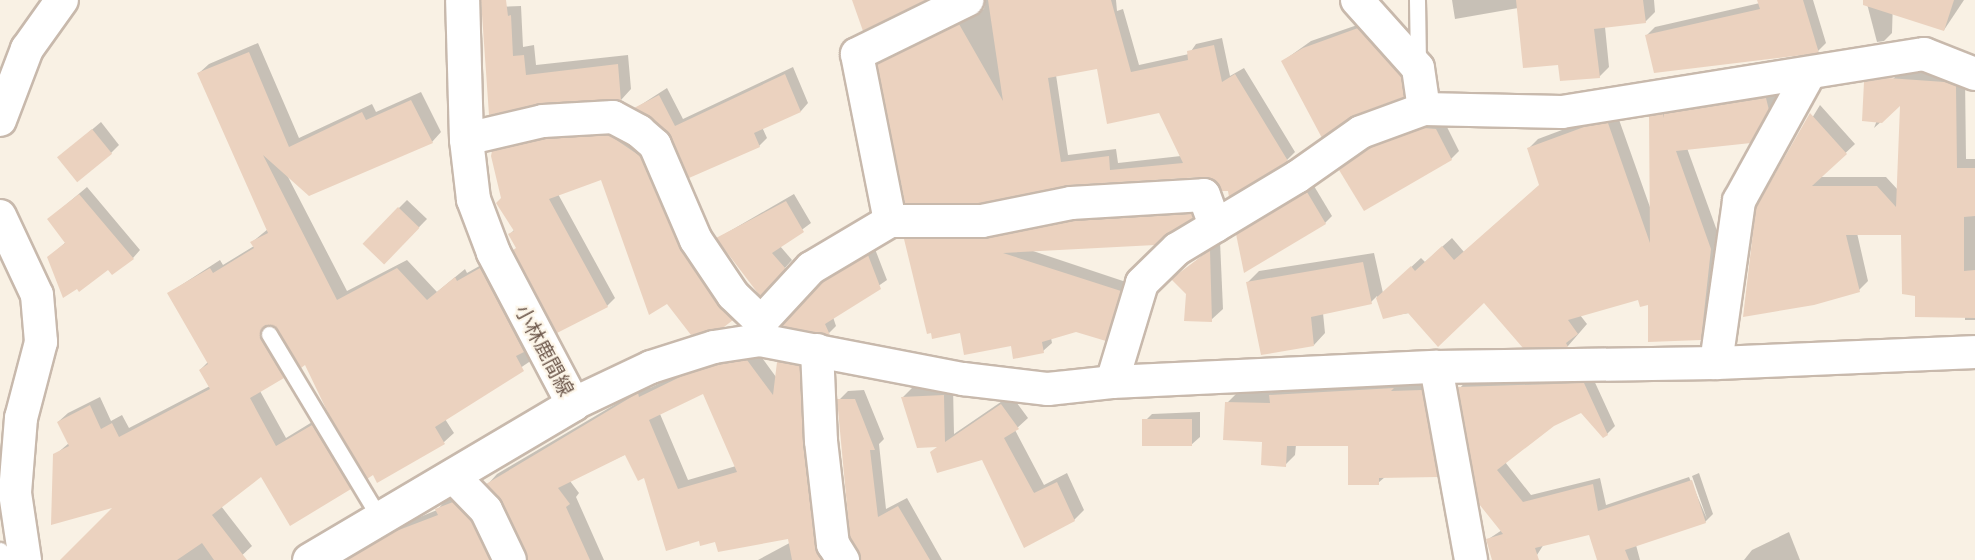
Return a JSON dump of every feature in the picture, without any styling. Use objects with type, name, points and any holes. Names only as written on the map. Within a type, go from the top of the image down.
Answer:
[{"type":"main road","name":"小林鹿間線","points":[[309,560],[573,404],[493,252],[473,199],[466,139],[462,0]]},
{"type":"street","points":[[0,120],[27,49],[62,0]]},
{"type":"street","points":[[890,222],[857,54],[967,0]]},
{"type":"street","points":[[1357,0],[1418,68],[1424,108]]},
{"type":"street","points":[[1112,382],[1142,283],[1177,249],[1297,177],[1360,132],[1424,108],[1562,112],[1808,76],[1924,54],[1975,74]]},
{"type":"street","points":[[1716,363],[1739,201],[1808,76]]},
{"type":"street","points":[[466,139],[543,121],[613,117],[639,131],[655,145],[696,240],[733,296],[761,331],[817,350],[963,379],[1048,389],[1112,382],[1436,367],[1716,363],[1975,352]]},
{"type":"street","points":[[573,404],[651,367],[761,331],[811,268],[890,222],[982,221],[1071,203],[1204,195],[1215,226]]},
{"type":"street","points":[[0,216],[37,295],[41,342],[21,418],[15,493],[25,560]]},
{"type":"street","points":[[817,350],[821,441],[833,544],[843,560]]},
{"type":"street","points":[[1436,367],[1470,560]]},
{"type":"street","points":[[453,476],[486,510],[510,560]]},
{"type":"lane","points":[[1417,0],[1418,68]]},
{"type":"lane","points":[[269,334],[379,517]]},
{"type":"lane","points":[[0,550],[8,560]]},
{"type":"building","points":[[481,0],[506,0],[508,16],[511,15],[513,56],[524,55],[526,75],[618,64],[621,101],[542,103],[489,115]]},
{"type":"building","points":[[852,0],[926,0],[863,31]]},
{"type":"building","points":[[988,0],[1111,0],[1131,72],[1188,60],[1187,51],[1214,45],[1222,82],[1235,74],[1288,161],[1229,197],[1228,191],[1222,191],[1214,180],[1203,177],[1070,185],[980,203],[905,203],[877,64],[959,24],[1003,101]],"holes":[[[1097,69],[1107,124],[1159,113],[1183,163],[1110,170],[1109,156],[1061,162],[1048,78]]]},
{"type":"building","points":[[1516,0],[1643,0],[1646,23],[1594,29],[1600,78],[1560,81],[1558,65],[1523,68]]},
{"type":"building","points":[[1757,0],[1803,0],[1819,53],[1654,73],[1645,35],[1760,9]]},
{"type":"building","points":[[1863,0],[1954,0],[1944,31],[1863,5]]},
{"type":"building","points":[[1358,28],[1401,76],[1404,97],[1355,115],[1322,138],[1281,61],[1303,48]]},
{"type":"building","points":[[249,52],[289,147],[362,112],[366,120],[411,100],[433,143],[309,196],[263,155],[337,300],[397,268],[427,300],[455,277],[457,281],[480,268],[524,352],[516,356],[524,371],[435,427],[445,444],[377,483],[373,475],[367,479],[329,415],[305,365],[301,368],[277,329],[265,325],[260,338],[284,378],[250,398],[276,446],[312,425],[351,489],[290,526],[261,477],[212,515],[247,560],[214,560],[202,543],[177,560],[60,560],[112,508],[51,525],[53,454],[69,446],[57,422],[90,405],[101,429],[112,423],[119,437],[210,389],[199,370],[208,364],[167,293],[210,268],[213,273],[254,248],[250,242],[268,233],[197,73]]},
{"type":"building","points":[[785,74],[801,112],[754,133],[760,147],[689,178],[667,132],[634,108],[659,95],[675,126]]},
{"type":"building","points":[[1888,78],[1945,82],[1956,86],[1957,168],[1975,168],[1975,216],[1964,217],[1964,271],[1975,270],[1975,318],[1915,317],[1915,296],[1902,294],[1901,235],[1846,235],[1860,292],[1814,305],[1743,317],[1756,207],[1810,113],[1847,154],[1812,186],[1877,186],[1896,207],[1900,106],[1882,123],[1862,121],[1864,82]]},
{"type":"building","points":[[1766,98],[1769,110],[1751,143],[1676,151],[1711,249],[1701,340],[1648,342],[1648,305],[1640,307],[1638,300],[1568,320],[1578,334],[1566,343],[1568,347],[1523,348],[1484,303],[1438,347],[1408,313],[1383,319],[1376,298],[1411,266],[1415,271],[1442,246],[1454,260],[1539,185],[1527,148],[1584,127],[1608,123],[1650,243],[1649,116],[1663,114],[1664,118],[1664,114]]},
{"type":"building","points":[[1424,128],[1436,129],[1452,160],[1364,211],[1339,170],[1369,148]]},
{"type":"building","points":[[92,129],[112,154],[77,182],[57,157]]},
{"type":"building","points":[[609,135],[640,156],[681,250],[718,305],[733,320],[724,327],[691,335],[667,304],[649,315],[601,180],[549,199],[608,307],[557,333],[513,250],[516,248],[508,234],[514,231],[496,203],[501,198],[491,156],[492,151],[546,139]]},
{"type":"building","points":[[1307,192],[1326,224],[1244,273],[1236,234]]},
{"type":"building","points":[[79,194],[134,259],[112,275],[108,270],[79,292],[77,289],[63,298],[47,257],[65,243],[47,219]]},
{"type":"building","points":[[786,201],[804,232],[772,253],[786,269],[760,296],[716,238]]},
{"type":"building","points":[[398,207],[420,228],[384,265],[363,244]]},
{"type":"building","points":[[1192,214],[1193,218],[1155,245],[1003,253],[1121,291],[1106,341],[1076,332],[1042,342],[1044,353],[1013,359],[1011,346],[964,355],[960,333],[932,339],[931,333],[927,334],[904,239],[982,239],[1073,221]]},
{"type":"building","points":[[1210,250],[1212,322],[1184,321],[1186,294],[1171,279]]},
{"type":"building","points":[[868,255],[881,289],[825,324],[830,335],[782,326],[822,282]]},
{"type":"building","points":[[1363,262],[1372,304],[1311,317],[1314,346],[1261,355],[1246,282]]},
{"type":"building","points":[[747,360],[773,395],[777,362],[800,366],[803,443],[815,546],[822,560],[792,560],[788,539],[718,552],[715,542],[700,546],[699,541],[666,551],[644,478],[638,481],[625,455],[558,488],[570,504],[566,507],[590,560],[528,560],[502,502],[486,484],[638,393],[639,397],[682,376],[718,365]],"holes":[[[703,394],[737,472],[678,489],[649,420]]]},
{"type":"building","points":[[1584,383],[1608,435],[1603,438],[1581,413],[1554,426],[1497,470],[1523,502],[1593,484],[1598,511],[1692,480],[1706,523],[1625,550],[1629,560],[1597,560],[1589,535],[1535,548],[1539,560],[1492,560],[1486,539],[1503,534],[1479,504],[1458,387]]},
{"type":"building","points":[[1394,388],[1391,391],[1422,390],[1438,477],[1379,478],[1379,485],[1348,485],[1348,446],[1287,446],[1286,467],[1261,465],[1262,442],[1223,440],[1225,402],[1270,403],[1269,395]]},
{"type":"building","points":[[944,395],[945,442],[1001,404],[1019,429],[1004,438],[1034,493],[1057,482],[1075,521],[1024,548],[982,460],[937,473],[930,452],[937,447],[917,448],[901,397]]},
{"type":"building","points":[[837,399],[855,399],[875,450],[870,450],[878,517],[898,506],[930,560],[861,560],[850,538]]},
{"type":"building","points":[[1142,419],[1192,419],[1192,446],[1142,446]]},
{"type":"building","points":[[453,502],[471,520],[490,560],[346,560],[391,533],[438,515],[435,509]]}]
